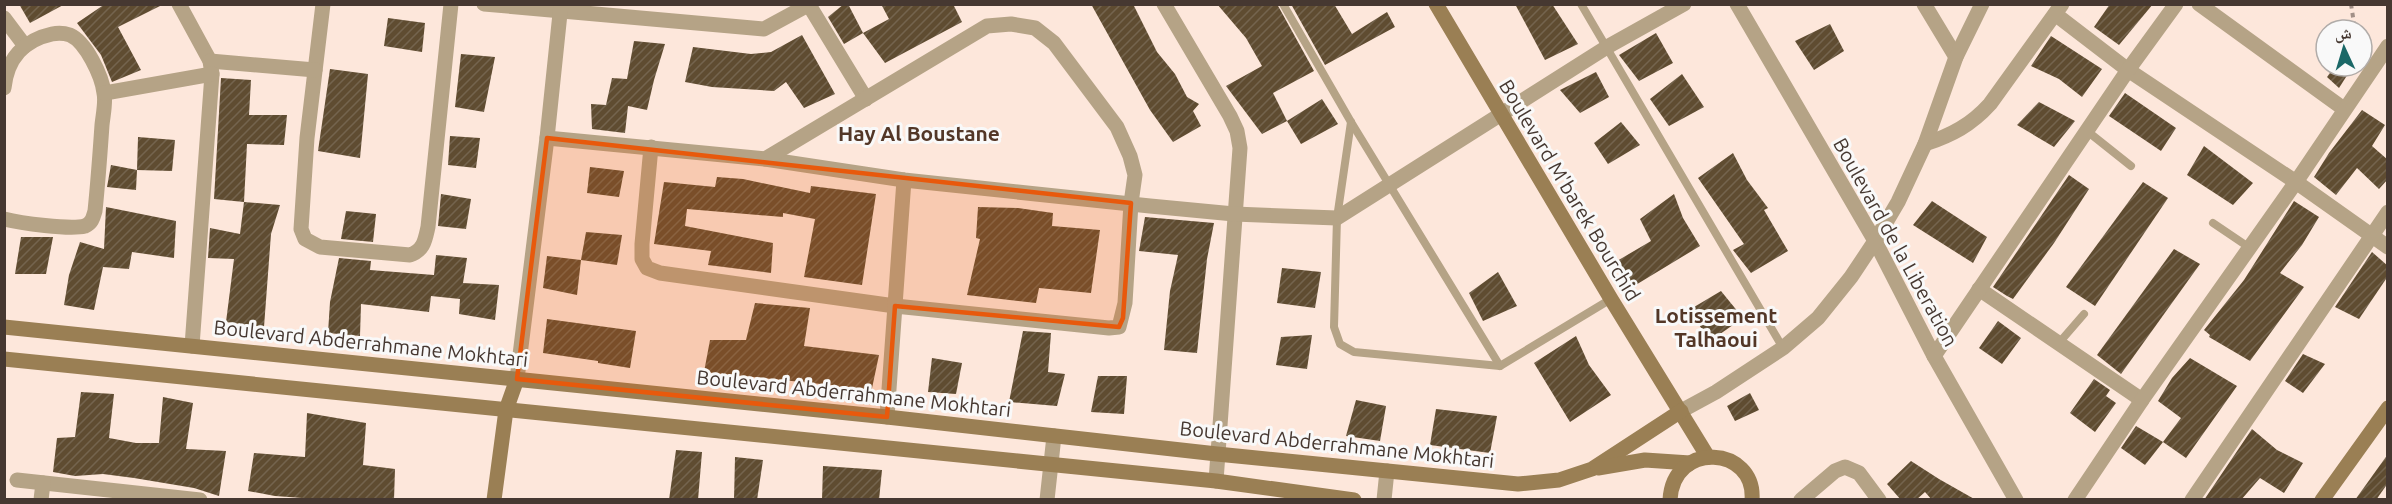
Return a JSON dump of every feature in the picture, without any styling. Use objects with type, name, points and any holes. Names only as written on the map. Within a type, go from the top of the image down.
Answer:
[{"type":"main road","name":"Boulevard M'barek Bourchid","points":[[1436,4],[1611,299],[1682,411],[1708,457]]},
{"type":"main road","name":"Boulevard Abderrahmane Mokhtari","points":[[4,327],[887,417],[1217,454],[1518,483],[1559,480],[1592,469],[1682,411]]},
{"type":"main road","points":[[4,359],[1216,481],[1354,500]]},
{"type":"main road","points":[[494,500],[506,410],[517,379]]},
{"type":"main road","points":[[2322,500],[2388,408]]},
{"type":"main road","points":[[1592,469],[1645,460],[1690,463],[1708,457],[1729,460],[1746,475],[1754,498]]},
{"type":"main road","points":[[1670,500],[1674,480],[1690,463]]},
{"type":"street","points":[[179,4],[211,67],[192,346]]},
{"type":"street","points":[[323,4],[300,224],[303,235],[311,243],[320,247],[411,255],[417,253],[424,245],[428,227],[451,4]]},
{"type":"street","points":[[484,4],[560,8],[764,29],[810,5],[866,99]]},
{"type":"street","points":[[1164,4],[1230,116],[1237,131],[1240,148],[1216,481]]},
{"type":"street","points":[[547,138],[765,159],[904,180],[1234,214],[1338,218],[1607,47],[1684,4]]},
{"type":"street","name":"Boulevard de la Liberation","points":[[1737,4],[1875,241],[1934,356],[2016,500]]},
{"type":"street","points":[[1924,4],[1956,57]]},
{"type":"street","points":[[1682,411],[1716,392],[1783,348],[1818,318],[1875,241],[1898,202],[1925,144],[1956,57],[1982,4]]},
{"type":"street","points":[[1934,356],[2127,70],[2176,4]]},
{"type":"street","points":[[2199,4],[2344,109]]},
{"type":"street","points":[[517,379],[547,138],[560,8]]},
{"type":"street","points":[[1925,144],[1958,132],[1977,120],[2058,9],[2127,70],[2296,182],[2388,247]]},
{"type":"street","points":[[4,18],[25,46]]},
{"type":"street","points":[[651,147],[642,259],[647,268],[660,273],[895,306],[1108,328],[1119,327],[1125,303],[1134,175],[1130,156],[1117,127],[1054,42],[1035,28],[1011,24],[987,26],[765,159]]},
{"type":"street","points":[[4,87],[12,58],[39,37],[58,33],[71,35],[84,48],[95,66],[105,93],[95,212],[92,221],[77,227],[4,219]]},
{"type":"street","points":[[2075,500],[2388,46]]},
{"type":"street","points":[[105,93],[211,67],[315,70]]},
{"type":"street","points":[[887,417],[904,180]]},
{"type":"street","points":[[2192,500],[2388,212]]},
{"type":"street","points":[[1979,289],[2142,400]]},
{"type":"street","points":[[1047,500],[1054,436]]},
{"type":"street","points":[[1801,500],[1835,471],[1845,467],[1859,473],[1879,500]]},
{"type":"street","points":[[1384,500],[1387,471]]},
{"type":"street","points":[[17,480],[200,500]]},
{"type":"street","points":[[41,500],[43,483]]},
{"type":"lane","points":[[1283,4],[1351,122],[1500,366]]},
{"type":"lane","points":[[1581,4],[1783,348]]},
{"type":"lane","points":[[1351,122],[1338,218],[1334,327],[1340,344],[1354,352],[1500,366],[1611,299]]},
{"type":"lane","points":[[2087,130],[2131,166]]},
{"type":"lane","points":[[2213,223],[2250,248]]},
{"type":"lane","points":[[2058,344],[2084,314]]},
{"type":"highlighted area","points":[[547,138],[1131,203],[1123,318],[1119,327],[895,306],[887,417],[517,379]]},
{"type":"building","points":[[19,4],[65,4],[30,23]]},
{"type":"building","points":[[105,4],[164,4],[118,27],[141,70],[112,82],[101,55],[77,23]]},
{"type":"building","points":[[844,4],[848,4],[863,33],[844,44],[828,17]]},
{"type":"building","points":[[881,4],[953,4],[962,22],[885,63],[863,33],[889,19]]},
{"type":"building","points":[[1091,4],[1133,4],[1157,52],[1175,74],[1187,97],[1199,104],[1193,111],[1201,126],[1173,142],[1150,110]]},
{"type":"building","points":[[1217,4],[1277,4],[1314,71],[1273,93],[1287,121],[1262,134],[1226,86],[1262,66],[1246,38]]},
{"type":"building","points":[[1291,4],[1334,4],[1352,34],[1387,12],[1395,27],[1325,65]]},
{"type":"building","points":[[1515,4],[1552,4],[1578,44],[1545,60]]},
{"type":"building","points":[[2110,4],[2153,4],[2119,45],[2094,27]]},
{"type":"building","points":[[388,18],[425,23],[422,52],[384,46]]},
{"type":"building","points":[[1830,24],[1844,51],[1814,70],[1795,41]]},
{"type":"building","points":[[1656,33],[1673,63],[1639,81],[1619,55]]},
{"type":"building","points":[[802,35],[835,94],[804,108],[786,82],[774,91],[712,87],[685,82],[693,47],[751,54],[771,52]]},
{"type":"building","points":[[2051,36],[2102,69],[2082,97],[2059,79],[2031,66]]},
{"type":"building","points":[[634,41],[665,44],[647,110],[628,106],[625,133],[592,129],[591,104],[606,105],[612,78],[627,79]]},
{"type":"building","points":[[461,54],[495,57],[484,112],[455,107]]},
{"type":"building","points":[[330,69],[368,74],[360,158],[318,151]]},
{"type":"building","points":[[1596,72],[1609,97],[1580,113],[1560,90]]},
{"type":"building","points":[[1682,74],[1704,107],[1669,126],[1650,99]]},
{"type":"building","points":[[221,78],[251,80],[249,115],[287,115],[284,145],[247,144],[244,202],[214,199]]},
{"type":"building","points":[[2328,78],[2345,78],[2339,88]]},
{"type":"building","points":[[2125,93],[2176,128],[2161,151],[2109,116]]},
{"type":"building","points":[[1322,99],[1338,124],[1301,144],[1287,121]]},
{"type":"building","points":[[2039,102],[2075,121],[2054,147],[2017,125]]},
{"type":"building","points":[[2362,110],[2385,125],[2372,146],[2388,160],[2388,179],[2379,189],[2357,168],[2336,195],[2314,177]]},
{"type":"building","points":[[1621,122],[1640,145],[1608,164],[1594,143]]},
{"type":"building","points":[[450,136],[480,138],[476,168],[448,165]]},
{"type":"building","points":[[138,137],[175,140],[172,171],[137,170]]},
{"type":"building","points":[[2204,146],[2253,183],[2233,205],[2187,175]]},
{"type":"building","points":[[1733,153],[1747,180],[1768,208],[1764,210],[1788,251],[1751,273],[1733,250],[1744,244],[1698,178]]},
{"type":"building","points":[[111,165],[137,170],[136,190],[107,187]]},
{"type":"building","points":[[590,167],[624,171],[619,197],[587,193]]},
{"type":"building","points":[[2069,175],[2089,189],[2054,243],[2013,299],[1993,287]]},
{"type":"building","points":[[717,177],[743,179],[810,193],[811,186],[876,194],[862,285],[804,277],[815,219],[783,213],[783,217],[687,209],[685,226],[773,243],[771,273],[708,265],[711,251],[654,244],[664,182],[715,187]]},
{"type":"building","points":[[2143,182],[2168,198],[2095,306],[2066,287]]},
{"type":"building","points":[[441,194],[471,199],[466,229],[438,226]]},
{"type":"building","points":[[1674,194],[1683,218],[1700,246],[1634,286],[1617,261],[1651,241],[1640,219]]},
{"type":"building","points":[[1932,201],[1987,237],[1973,263],[1913,225]]},
{"type":"building","points":[[2294,201],[2319,217],[2302,245],[2280,273],[2304,287],[2250,361],[2209,337],[2210,335],[2204,330],[2244,280]]},
{"type":"building","points":[[244,202],[280,205],[271,234],[264,327],[226,322],[234,259],[208,258],[210,228],[240,234]]},
{"type":"building","points":[[106,207],[176,221],[174,258],[132,252],[129,269],[103,267],[94,310],[64,305],[69,275],[80,242],[104,249]]},
{"type":"building","points":[[978,207],[1018,208],[1053,213],[1052,226],[1100,230],[1091,293],[1039,288],[1036,303],[967,295],[980,239],[976,238]]},
{"type":"building","points":[[346,211],[376,214],[373,242],[341,239]]},
{"type":"building","points":[[1145,217],[1214,223],[1207,259],[1197,353],[1164,350],[1170,291],[1178,255],[1139,251]]},
{"type":"building","points":[[586,232],[622,235],[617,265],[581,260]]},
{"type":"building","points":[[21,237],[53,237],[46,274],[15,274]]},
{"type":"building","points":[[2174,249],[2200,264],[2121,374],[2097,355]]},
{"type":"building","points":[[2372,252],[2388,266],[2388,276],[2359,319],[2335,307]]},
{"type":"building","points":[[436,255],[467,258],[463,283],[499,285],[495,320],[459,314],[460,299],[431,296],[429,312],[361,304],[360,336],[328,333],[330,302],[339,258],[371,261],[370,270],[434,275]]},
{"type":"building","points":[[547,256],[581,260],[577,295],[543,288]]},
{"type":"building","points":[[1282,268],[1321,272],[1315,308],[1277,303]]},
{"type":"building","points":[[1498,272],[1517,306],[1483,321],[1469,293]]},
{"type":"building","points":[[1721,291],[1743,318],[1710,341],[1689,310]]},
{"type":"building","points":[[755,303],[810,308],[804,346],[879,355],[871,393],[831,385],[704,372],[710,340],[746,340]]},
{"type":"building","points":[[547,319],[636,331],[630,368],[543,353]]},
{"type":"building","points":[[1998,321],[2021,338],[2002,364],[1979,348]]},
{"type":"building","points":[[1023,331],[1051,333],[1048,372],[1065,374],[1057,406],[1009,402]]},
{"type":"building","points":[[1312,335],[1307,369],[1276,365],[1281,337]]},
{"type":"building","points":[[1576,336],[1589,365],[1611,395],[1570,422],[1534,363]]},
{"type":"building","points":[[2303,354],[2325,364],[2303,393],[2285,381]]},
{"type":"building","points":[[932,358],[962,363],[956,394],[928,392]]},
{"type":"building","points":[[2190,358],[2237,386],[2186,458],[2163,442],[2181,418],[2158,401],[2172,378]]},
{"type":"building","points":[[1098,376],[1127,376],[1124,414],[1091,412]]},
{"type":"building","points":[[2094,379],[2110,390],[2106,396],[2116,403],[2095,432],[2070,413]]},
{"type":"building","points":[[81,392],[114,394],[109,438],[136,443],[159,443],[163,397],[193,403],[186,449],[226,451],[219,496],[194,488],[134,478],[103,474],[75,476],[53,472],[57,438],[75,437]]},
{"type":"building","points":[[1750,393],[1759,410],[1735,421],[1727,406]]},
{"type":"building","points":[[1356,400],[1386,406],[1380,441],[1346,436]]},
{"type":"building","points":[[1436,409],[1497,416],[1490,453],[1430,445]]},
{"type":"building","points":[[307,413],[366,423],[363,465],[395,469],[394,500],[330,500],[275,496],[248,491],[254,453],[305,457]]},
{"type":"building","points":[[2136,426],[2163,442],[2145,465],[2121,448]]},
{"type":"building","points":[[2252,429],[2277,450],[2303,463],[2284,493],[2260,478],[2241,500],[2204,500]]},
{"type":"building","points":[[676,450],[702,452],[698,500],[669,500]]},
{"type":"building","points":[[2388,454],[2388,483],[2376,500],[2355,500]]},
{"type":"building","points":[[735,457],[763,460],[757,500],[734,500]]},
{"type":"building","points":[[1911,461],[1976,500],[1932,500],[1925,492],[1916,500],[1901,500],[1887,484]]},
{"type":"building","points":[[823,466],[882,470],[879,500],[822,500]]},
{"type":"district","name":"Hay Al Boustane","points":[[919,133]]},
{"type":"district","name":"Lotissement Talhaoui","points":[[1716,327]]}]
